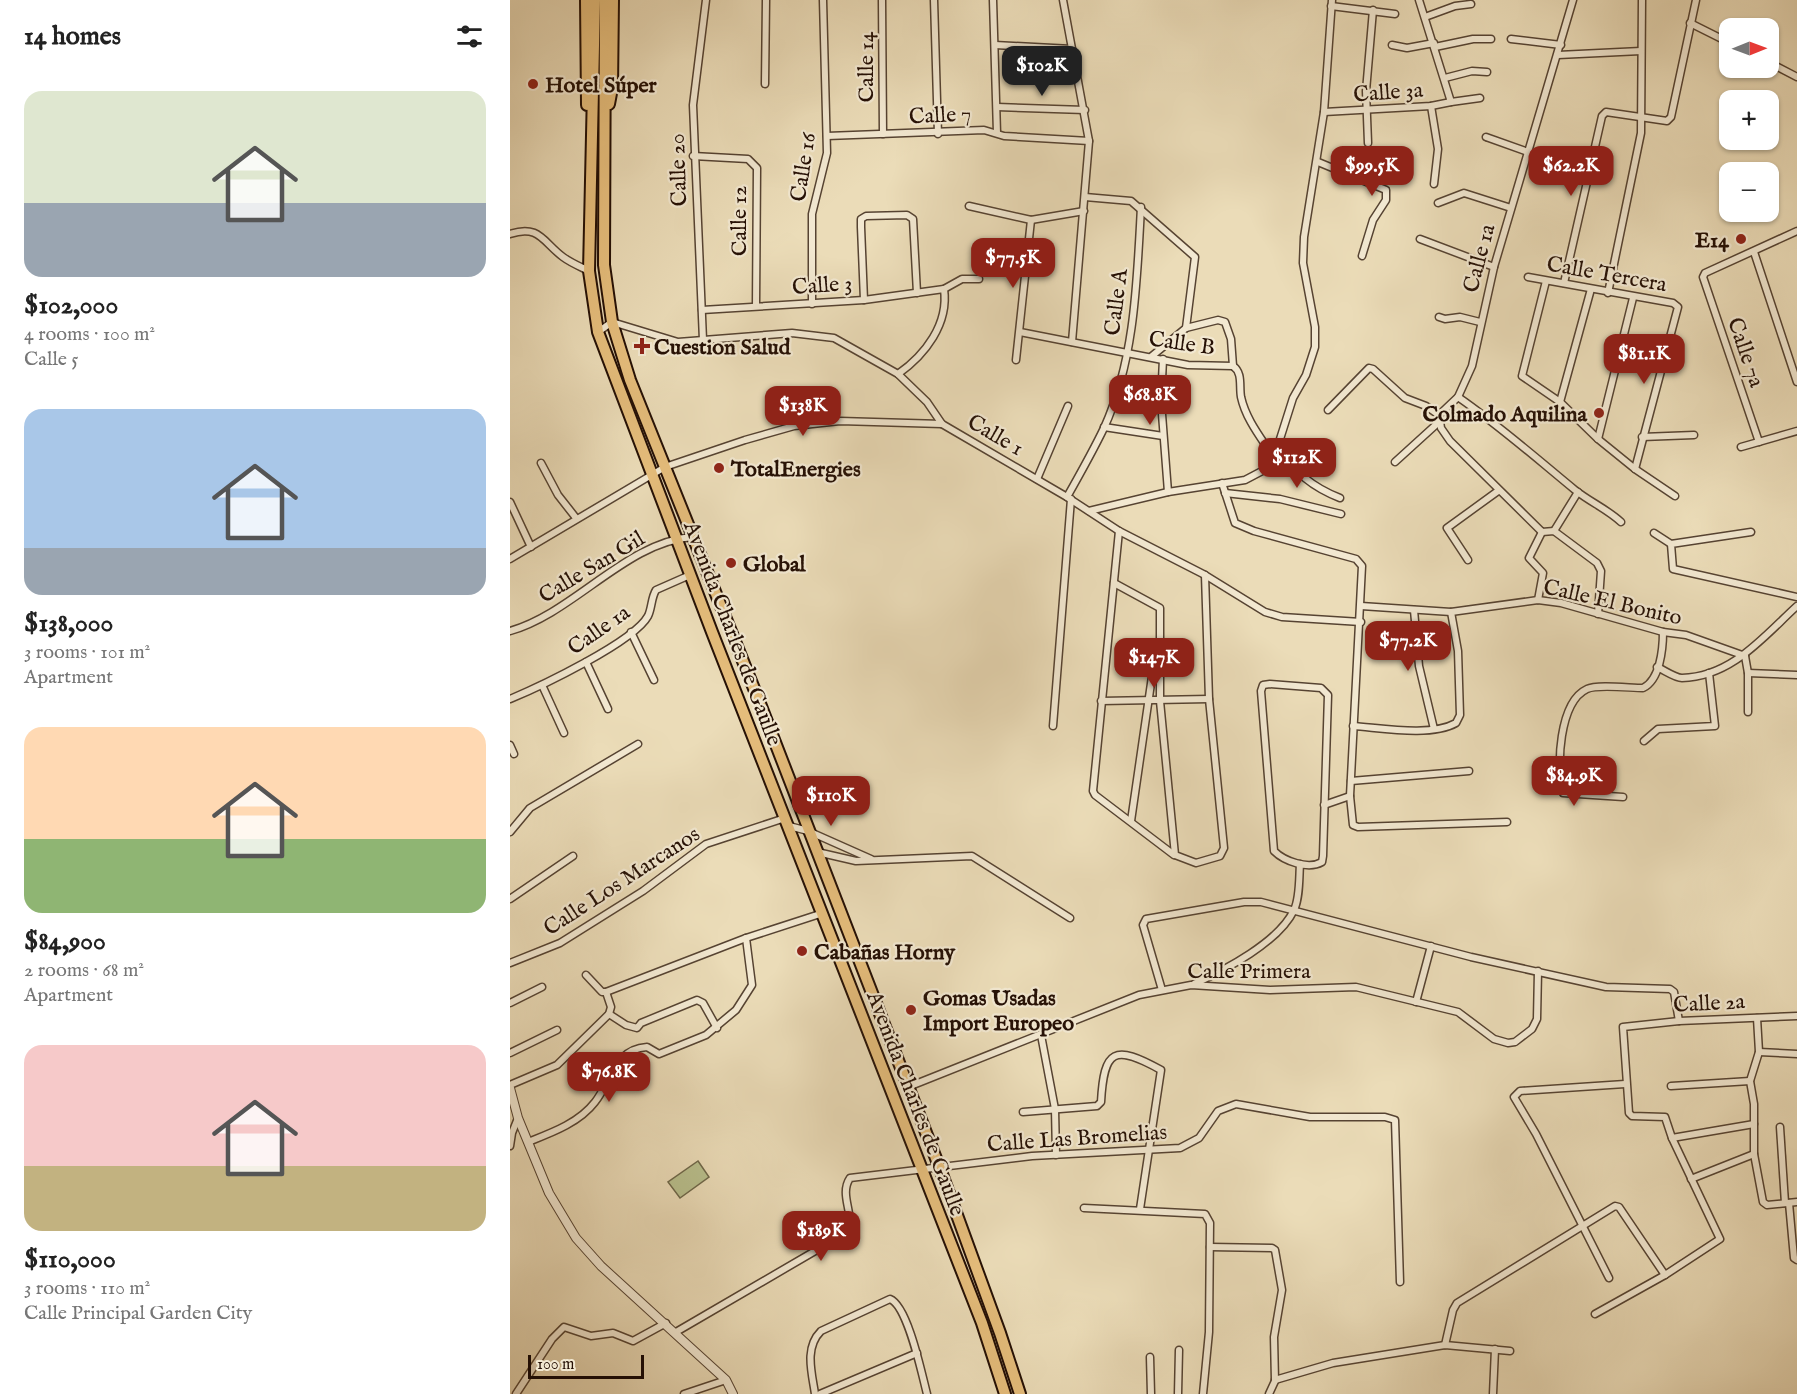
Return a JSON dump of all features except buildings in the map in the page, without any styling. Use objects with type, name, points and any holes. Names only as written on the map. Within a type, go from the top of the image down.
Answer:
[{"type":"main road","points":[[586,0],[587,113],[599,124],[612,88],[613,0]]},
{"type":"main road","name":"Avenida Charles de Gaulle","points":[[596,0],[604,265],[612,322],[630,380],[938,1166],[1000,1333],[1020,1394]]},
{"type":"main road","name":"Avenida Charles de Gaulle","points":[[605,0],[589,271],[598,332],[652,477],[982,1323],[1005,1394]]},
{"type":"street","name":"Calle 20","points":[[703,340],[693,156],[693,105],[706,0]]},
{"type":"street","points":[[765,84],[766,0]]},
{"type":"street","name":"Calle 16","points":[[812,304],[812,214],[827,153],[824,0]]},
{"type":"street","name":"Calle 14","points":[[882,0],[884,134]]},
{"type":"street","points":[[934,0],[938,134]]},
{"type":"street","points":[[993,0],[997,133]]},
{"type":"street","points":[[1063,0],[1086,110],[1089,141],[1072,342]]},
{"type":"street","points":[[1419,0],[1452,101]]},
{"type":"street","name":"Calle 1a","points":[[1395,462],[1458,397],[1472,366],[1494,267],[1573,0]]},
{"type":"street","points":[[1608,293],[1641,133],[1642,0]]},
{"type":"street","points":[[1564,283],[1602,116],[1606,112],[1668,121],[1671,117],[1689,22],[1696,0]]},
{"type":"street","points":[[1089,511],[1168,492],[1245,480],[1264,470],[1274,458],[1293,398],[1306,375],[1315,347],[1314,318],[1303,263],[1309,201],[1318,162],[1324,112],[1331,3],[1395,14]]},
{"type":"street","points":[[1425,16],[1455,6],[1471,4]]},
{"type":"street","points":[[1368,143],[1366,110],[1373,10]]},
{"type":"street","points":[[1689,22],[1719,37]]},
{"type":"street","points":[[1392,45],[1407,48],[1473,39],[1491,39]]},
{"type":"street","points":[[1512,39],[1561,45]]},
{"type":"street","points":[[996,45],[1072,49]]},
{"type":"street","points":[[1558,55],[1641,51]]},
{"type":"street","points":[[1779,68],[1797,77]]},
{"type":"street","points":[[1445,78],[1473,72],[1487,72]]},
{"type":"street","name":"Calle 3a","points":[[1324,112],[1431,106],[1480,98]]},
{"type":"street","points":[[1431,106],[1439,159],[1434,184]]},
{"type":"street","points":[[997,107],[1086,110]]},
{"type":"street","name":"Calle 7","points":[[827,136],[938,134],[984,130],[1004,136],[1089,141]]},
{"type":"street","points":[[1486,137],[1528,152]]},
{"type":"street","name":"Calle 12","points":[[693,156],[748,159],[757,168],[756,306]]},
{"type":"street","points":[[1318,162],[1386,190],[1386,200],[1373,220],[1362,256]]},
{"type":"street","points":[[1438,203],[1464,193],[1511,208]]},
{"type":"street","points":[[1085,197],[1131,201],[1142,207],[1195,257],[1186,328]]},
{"type":"street","points":[[969,206],[1031,220],[1084,211]]},
{"type":"street","name":"Calle A","points":[[1069,498],[1104,427],[1126,351],[1133,313],[1142,207]]},
{"type":"street","points":[[864,300],[861,219],[866,216],[907,215],[913,219],[917,293]]},
{"type":"street","points":[[1016,360],[1031,220]]},
{"type":"street","points":[[1797,231],[1754,252],[1797,382]]},
{"type":"street","points":[[510,234],[535,232],[564,258],[589,271]]},
{"type":"street","points":[[1420,239],[1494,267]]},
{"type":"street","name":"Calle 7a","points":[[1754,252],[1705,273],[1703,280],[1759,442]]},
{"type":"street","name":"Calle Tercera","points":[[1528,277],[1633,298],[1673,303],[1678,307],[1642,437]]},
{"type":"street","name":"Calle 3","points":[[702,310],[864,300],[944,289],[962,279],[979,279]]},
{"type":"street","points":[[1546,281],[1522,376],[1560,402],[1598,439],[1635,469],[1675,496]]},
{"type":"street","points":[[898,374],[919,360],[928,346],[946,307],[944,289]]},
{"type":"street","points":[[1560,402],[1591,289]]},
{"type":"street","points":[[1598,439],[1633,298]]},
{"type":"street","points":[[1439,317],[1445,320],[1460,317],[1480,322]]},
{"type":"street","points":[[1152,357],[1186,328],[1218,320],[1225,322],[1232,339],[1233,366],[1239,374],[1241,396],[1246,414],[1274,458]]},
{"type":"street","points":[[598,332],[612,322]]},
{"type":"street","name":"Calle 1","points":[[612,322],[678,342],[792,333],[824,335],[843,342],[898,374],[927,402],[942,424],[1069,498],[1119,531],[1205,575],[1271,615],[1361,622]]},
{"type":"street","name":"Calle B","points":[[1020,332],[1188,364],[1233,366]]},
{"type":"street","points":[[1163,360],[1161,401],[1168,492]]},
{"type":"street","points":[[1328,410],[1369,368],[1405,398],[1426,406],[1439,419],[1450,441],[1542,532],[1554,531],[1598,564],[1601,571],[1598,614]]},
{"type":"street","points":[[1458,397],[1502,427],[1578,492],[1608,510],[1621,522]]},
{"type":"street","points":[[1037,479],[1068,406]]},
{"type":"street","points":[[510,559],[620,492],[652,477],[666,467],[794,426],[840,421],[942,424]]},
{"type":"street","points":[[1104,427],[1163,436]]},
{"type":"street","points":[[1741,447],[1797,430]]},
{"type":"street","points":[[1635,469],[1642,437],[1694,435]]},
{"type":"street","points":[[1279,448],[1295,470],[1310,485],[1340,498]]},
{"type":"street","points":[[541,463],[561,499],[576,518]]},
{"type":"street","points":[[1222,483],[1235,523],[1360,562],[1363,581],[1350,796],[1353,825],[1358,827],[1507,822]]},
{"type":"street","points":[[1468,560],[1447,528],[1498,491]]},
{"type":"street","points":[[1554,531],[1578,492]]},
{"type":"street","points":[[1225,493],[1280,499],[1341,514]]},
{"type":"street","points":[[1053,726],[1069,498]]},
{"type":"street","points":[[510,502],[531,547]]},
{"type":"street","points":[[1119,531],[1093,785],[1095,795],[1175,855],[1196,863],[1223,853],[1209,699],[1205,575]]},
{"type":"street","points":[[1538,600],[1543,573],[1529,558],[1542,532]]},
{"type":"street","points":[[1654,533],[1671,544],[1751,532]]},
{"type":"street","name":"Calle San Gil","points":[[510,630],[526,626],[581,594],[636,556],[676,538],[693,537]]},
{"type":"street","points":[[1671,544],[1671,562],[1673,568],[1679,571],[1797,597]]},
{"type":"street","name":"Calle 1a","points":[[510,699],[586,662],[631,632],[648,616],[656,590],[690,575]]},
{"type":"street","points":[[1114,583],[1160,608],[1160,701],[1175,855]]},
{"type":"street","name":"Calle El Bonito","points":[[1361,606],[1451,612],[1538,600],[1663,632],[1686,635],[1745,656]]},
{"type":"street","points":[[1657,667],[1680,679],[1709,673],[1745,656],[1797,606]]},
{"type":"street","points":[[1414,610],[1419,666],[1434,729]]},
{"type":"street","points":[[1353,726],[1434,729],[1450,727],[1456,723],[1460,715],[1458,651],[1451,612]]},
{"type":"street","points":[[631,632],[654,680]]},
{"type":"street","points":[[1623,797],[1563,793],[1560,744],[1563,721],[1585,690],[1589,688],[1643,688],[1652,681],[1657,667],[1663,632]]},
{"type":"street","points":[[1131,821],[1159,634]]},
{"type":"street","points":[[1745,656],[1748,673],[1748,712]]},
{"type":"street","points":[[586,662],[608,709]]},
{"type":"street","points":[[1644,741],[1658,729],[1715,726],[1709,673]]},
{"type":"street","points":[[1748,673],[1797,675]]},
{"type":"street","points":[[542,685],[564,733]]},
{"type":"street","points":[[1263,685],[1321,688],[1328,695],[1322,862],[1316,866],[1300,864],[1279,857],[1274,851],[1261,691],[1263,685]]},
{"type":"street","points":[[1101,701],[1209,699]]},
{"type":"street","points":[[510,832],[530,808],[638,744]]},
{"type":"street","points":[[510,745],[514,754]]},
{"type":"street","points":[[1351,781],[1469,771]]},
{"type":"street","points":[[1324,805],[1350,796]]},
{"type":"street","points":[[788,822],[871,859]]},
{"type":"street","name":"Calle Los Marcanos","points":[[510,963],[560,943],[643,891],[706,844],[788,822]]},
{"type":"street","points":[[816,852],[856,861],[972,856],[1070,918]]},
{"type":"street","points":[[510,898],[573,856]]},
{"type":"street","points":[[1191,985],[1219,973],[1278,931],[1295,909],[1300,864]]},
{"type":"street","points":[[1162,990],[1143,925],[1146,919],[1244,902],[1295,909],[1431,946],[1606,987],[1670,989],[1674,992],[1679,1022]]},
{"type":"street","points":[[586,975],[602,992],[606,992],[746,938],[823,913]]},
{"type":"street","points":[[528,1142],[560,1129],[595,1103],[610,1073],[630,1053],[647,1047],[659,1054],[691,1043],[717,1028],[736,1010],[752,985],[746,938]]},
{"type":"street","points":[[1416,1002],[1431,946]]},
{"type":"street","name":"Calle Primera","points":[[907,1088],[1139,995],[1191,985],[1270,990],[1356,987],[1461,1013],[1494,1039],[1500,1042],[1515,1042],[1523,1038],[1537,1019],[1538,971]]},
{"type":"street","points":[[510,1003],[542,987]]},
{"type":"street","points":[[606,992],[611,1007],[609,1014],[557,1065],[510,1087],[518,1118],[549,1193],[576,1238],[602,1266],[726,1380],[733,1394]]},
{"type":"street","points":[[609,1014],[626,1025],[637,1028],[641,1023],[697,1000],[703,1003],[717,1028]]},
{"type":"street","name":"Calle 2a","points":[[1625,1084],[1623,1027],[1797,1016]]},
{"type":"street","points":[[1757,1018],[1759,1052],[1750,1081],[1754,1154],[1765,1204],[1797,1202]]},
{"type":"street","points":[[510,1053],[558,1030]]},
{"type":"street","points":[[1041,1035],[1055,1109],[1056,1155]]},
{"type":"street","points":[[1759,1052],[1797,1054]]},
{"type":"street","points":[[1023,1112],[1100,1105],[1102,1074],[1108,1059],[1114,1055],[1122,1054],[1146,1061],[1161,1070],[1140,1209]]},
{"type":"street","points":[[1671,1086],[1750,1081]]},
{"type":"street","points":[[1595,1314],[1665,1275],[1720,1239],[1672,1138],[1665,1117],[1630,1115],[1625,1084],[1520,1091],[1514,1097],[1609,1278]]},
{"type":"street","name":"Calle Las Bromelias","points":[[676,1332],[846,1233],[850,1222],[844,1194],[850,1179],[938,1166],[1056,1155],[1180,1148],[1193,1143],[1214,1115],[1236,1104],[1310,1117],[1385,1117],[1395,1120],[1400,1282]]},
{"type":"street","points":[[510,1146],[512,1132],[518,1118]]},
{"type":"street","points":[[1672,1138],[1754,1124]]},
{"type":"street","points":[[1780,1127],[1794,1258],[1797,1260]]},
{"type":"street","points":[[1691,1179],[1754,1154]]},
{"type":"street","points":[[1445,1346],[1453,1310],[1457,1303],[1615,1206],[1619,1207],[1665,1275]]},
{"type":"street","points":[[1084,1208],[1205,1214],[1210,1223],[1210,1247],[1209,1332],[1203,1394]]},
{"type":"street","points":[[1210,1247],[1272,1248],[1275,1250],[1282,1290],[1275,1337],[1275,1380],[1269,1394]]},
{"type":"street","points":[[815,1394],[810,1354],[814,1338],[821,1331],[890,1299],[897,1304],[917,1353],[927,1394]]},
{"type":"street","points":[[516,1394],[562,1328],[569,1328],[591,1336],[613,1333],[633,1341],[666,1323]]},
{"type":"street","points":[[1275,1380],[1333,1363],[1445,1346],[1510,1351]]},
{"type":"street","points":[[1493,1394],[1495,1349]]},
{"type":"street","points":[[1178,1394],[1179,1350]]},
{"type":"street","points":[[820,1394],[917,1353]]},
{"type":"street","points":[[1150,1357],[1151,1394]]},
{"type":"street","points":[[684,1394],[726,1380]]},
{"type":"green space","points":[[698,1161],[709,1177],[680,1198],[668,1182]]},
{"type":"place","name":"Hotel Súper","points":[[533,84]]},
{"type":"place","name":"E14","points":[[1741,239]]},
{"type":"place","name":"Cuestion Salud","points":[[642,346]]},
{"type":"place","name":"Colmado Aquilina","points":[[1599,413]]},
{"type":"place","name":"TotalEnergies","points":[[719,468]]},
{"type":"place","name":"Global","points":[[731,563]]},
{"type":"place","name":"Cabañas Horny","points":[[802,951]]},
{"type":"place","name":"Gomas Usadas Import Europeo","points":[[911,1010]]}]
